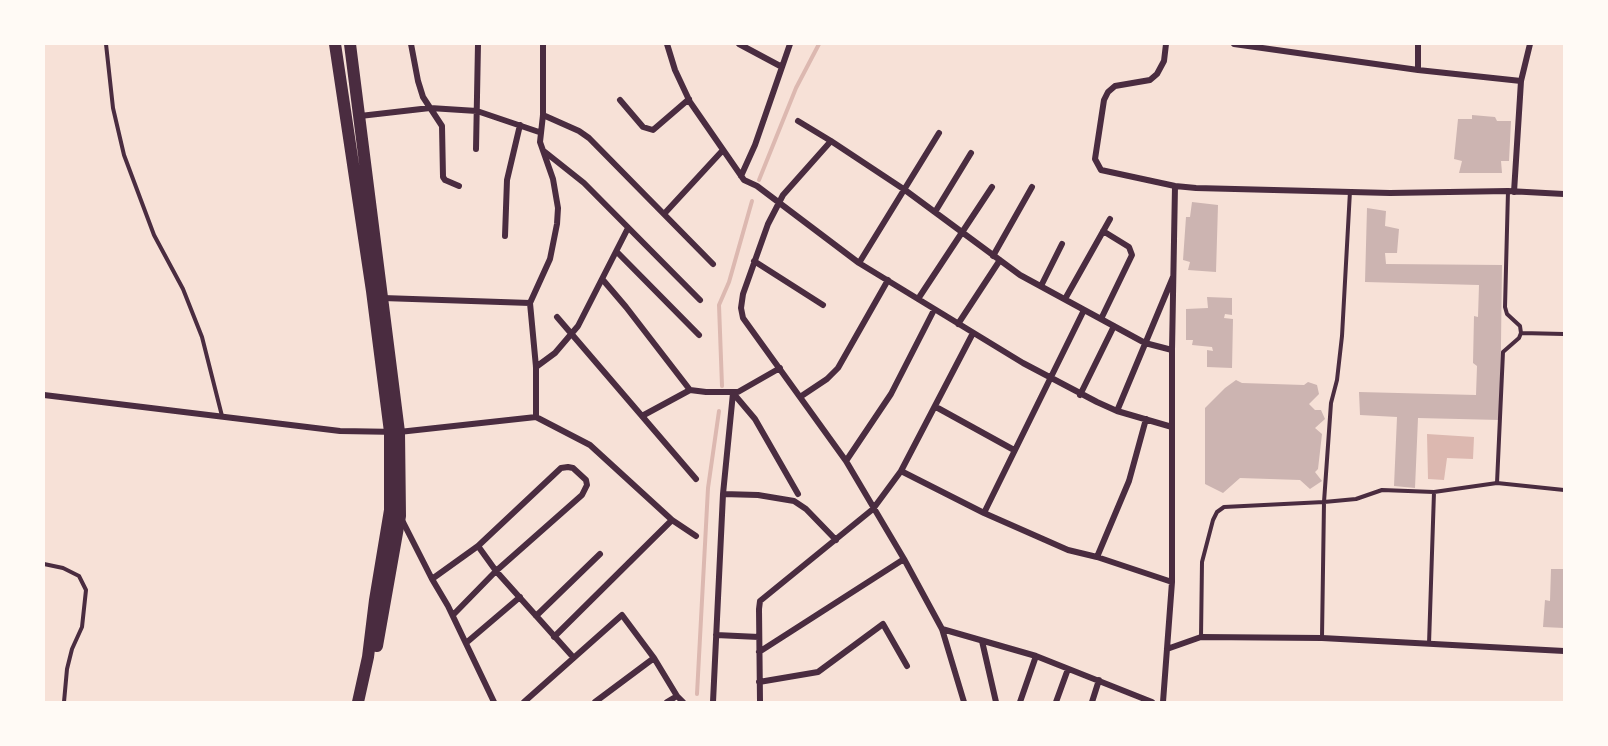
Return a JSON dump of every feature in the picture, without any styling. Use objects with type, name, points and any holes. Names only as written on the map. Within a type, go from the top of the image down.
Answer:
[{"type":"highway","points":[[335,44],[395,432]]},
{"type":"highway","points":[[350,44],[383,298],[395,432],[395,513],[367,702]]},
{"type":"highway","points":[[358,702],[368,657],[375,600],[395,513]]},
{"type":"street","points":[[411,44],[418,81],[430,108],[442,126],[443,177],[459,186]]},
{"type":"street","points":[[476,148],[478,44]]},
{"type":"street","points":[[536,417],[536,367],[530,303],[550,259],[557,224],[556,195],[539,132],[543,115],[543,44]]},
{"type":"street","points":[[667,44],[675,70],[689,99],[742,178],[757,186],[859,263],[1049,378],[1117,411],[1172,427]]},
{"type":"street","points":[[739,44],[782,67]]},
{"type":"street","points":[[742,178],[790,44]]},
{"type":"street","points":[[1166,44],[1164,61],[1157,74],[1150,80],[1115,86],[1108,92],[1104,100],[1095,159],[1101,170],[1175,186],[1390,193],[1564,194]]},
{"type":"street","points":[[1234,44],[1418,70],[1521,81]]},
{"type":"street","points":[[1418,44],[1418,70]]},
{"type":"street","points":[[1511,192],[1521,81],[1528,44]]},
{"type":"street","points":[[620,100],[643,127],[653,130],[689,99]]},
{"type":"street","points":[[360,116],[430,108],[477,111],[539,132]]},
{"type":"street","points":[[543,115],[589,138],[713,264]]},
{"type":"street","points":[[798,121],[905,190],[993,256],[1041,286],[1144,343],[1172,350]]},
{"type":"street","points":[[505,237],[507,180],[520,125]]},
{"type":"street","points":[[859,263],[939,133]]},
{"type":"street","points":[[831,141],[794,182],[768,224],[743,294],[741,308],[743,318],[846,461],[903,559],[942,629],[964,702]]},
{"type":"street","points":[[542,150],[584,183],[700,300]]},
{"type":"street","points":[[664,214],[723,150]]},
{"type":"street","points":[[935,212],[971,153]]},
{"type":"street","points":[[918,299],[992,186]]},
{"type":"street","points":[[1163,702],[1173,582],[1172,350],[1175,186]]},
{"type":"street","points":[[993,256],[1032,187]]},
{"type":"street","points":[[1065,299],[1110,219]]},
{"type":"street","points":[[536,367],[555,353],[571,335],[603,280],[628,228]]},
{"type":"street","points":[[1101,319],[1132,255],[1129,247],[1103,231]]},
{"type":"street","points":[[1041,286],[1062,244]]},
{"type":"street","points":[[617,252],[699,335]]},
{"type":"street","points":[[958,324],[1000,260]]},
{"type":"street","points":[[754,261],[823,305]]},
{"type":"street","points":[[1117,411],[1174,274]]},
{"type":"street","points":[[603,280],[690,390]]},
{"type":"street","points":[[800,397],[827,379],[838,368],[888,280]]},
{"type":"street","points":[[383,298],[530,303]]},
{"type":"street","points":[[846,461],[891,394],[934,310]]},
{"type":"street","points":[[984,513],[1084,310]]},
{"type":"street","points":[[557,317],[696,479]]},
{"type":"street","points":[[1080,395],[1114,326]]},
{"type":"street","points":[[760,702],[760,601],[873,509],[901,471],[973,333]]},
{"type":"street","points":[[642,416],[690,390],[730,393],[746,389],[780,368]]},
{"type":"street","points":[[730,393],[755,419],[798,494]]},
{"type":"street","points":[[713,702],[730,393]]},
{"type":"street","points":[[44,395],[339,431],[395,432],[536,417],[590,445],[672,520],[696,536]]},
{"type":"street","points":[[936,407],[1014,450]]},
{"type":"street","points":[[1097,557],[1129,482],[1146,419]]},
{"type":"street","points":[[432,579],[478,546],[561,468],[568,466],[573,468],[586,480],[587,485],[582,495],[496,571],[453,615]]},
{"type":"street","points":[[901,471],[984,513],[1068,550],[1173,582]]},
{"type":"street","points":[[723,494],[758,495],[794,501],[806,509],[836,540]]},
{"type":"street","points":[[395,513],[453,615],[494,702]]},
{"type":"street","points":[[554,637],[672,520]]},
{"type":"street","points":[[478,546],[496,571],[573,657]]},
{"type":"street","points":[[536,616],[600,554]]},
{"type":"street","points":[[759,652],[903,559]]},
{"type":"street","points":[[466,644],[520,597]]},
{"type":"street","points":[[524,702],[622,615],[654,658],[676,696],[683,702]]},
{"type":"street","points":[[759,682],[818,672],[883,624],[907,666]]},
{"type":"street","points":[[942,629],[1036,656],[1152,702]]},
{"type":"street","points":[[716,635],[759,637]]},
{"type":"street","points":[[1167,649],[1201,637],[1322,638],[1564,651]]},
{"type":"street","points":[[982,640],[996,702]]},
{"type":"street","points":[[1020,702],[1036,656]]},
{"type":"street","points":[[595,702],[654,658]]},
{"type":"street","points":[[1056,702],[1068,669]]},
{"type":"street","points":[[1092,702],[1099,680]]},
{"type":"street","points":[[667,702],[676,696]]},
{"type":"lane","points":[[106,44],[113,108],[124,155],[154,235],[183,289],[202,338],[223,417]]},
{"type":"lane","points":[[1322,638],[1324,502],[1331,403],[1337,380],[1342,336],[1350,191]]},
{"type":"lane","points":[[1497,483],[1503,352],[1519,338],[1521,333],[1520,326],[1507,314],[1505,307],[1511,192]]},
{"type":"lane","points":[[1521,333],[1564,334]]},
{"type":"lane","points":[[1201,637],[1202,562],[1213,520],[1217,512],[1224,507],[1324,502],[1356,499],[1382,490],[1434,492],[1497,483],[1564,490]]},
{"type":"lane","points":[[1429,644],[1434,492]]},
{"type":"lane","points":[[44,564],[63,568],[79,576],[86,590],[82,627],[72,649],[67,669],[64,702]]},
{"type":"shaded area","points":[[1427,434],[1474,437],[1473,459],[1447,458],[1444,480],[1428,479]]},
{"type":"building","points":[[1472,115],[1495,117],[1497,121],[1511,121],[1509,161],[1501,161],[1502,173],[1459,173],[1462,161],[1454,159],[1458,119],[1472,119]]},
{"type":"building","points":[[1192,202],[1218,205],[1216,272],[1188,270],[1190,262],[1183,260],[1186,217],[1190,217]]},
{"type":"building","points":[[1367,208],[1386,211],[1385,226],[1399,229],[1397,253],[1385,253],[1386,264],[1502,265],[1500,420],[1418,418],[1415,488],[1394,486],[1397,417],[1360,415],[1359,392],[1476,395],[1477,366],[1473,363],[1474,316],[1478,317],[1479,285],[1365,282]]},
{"type":"building","points":[[1207,297],[1232,298],[1232,315],[1225,314],[1224,318],[1233,319],[1232,368],[1207,367],[1207,350],[1213,351],[1212,347],[1192,345],[1193,340],[1186,340],[1186,309],[1208,308]]},
{"type":"building","points":[[1236,380],[1242,383],[1304,385],[1308,382],[1317,385],[1319,394],[1309,404],[1315,410],[1321,410],[1325,419],[1315,428],[1322,434],[1318,469],[1315,472],[1322,481],[1310,489],[1300,480],[1240,478],[1223,493],[1205,484],[1205,408]]},
{"type":"building","points":[[1551,569],[1564,569],[1564,628],[1543,627],[1545,600],[1550,601]]},
{"type":"waterway","points":[[759,180],[796,88],[819,44]]},
{"type":"waterway","points":[[722,386],[719,305],[729,282],[752,201]]},
{"type":"waterway","points":[[697,694],[708,488],[719,411]]}]
